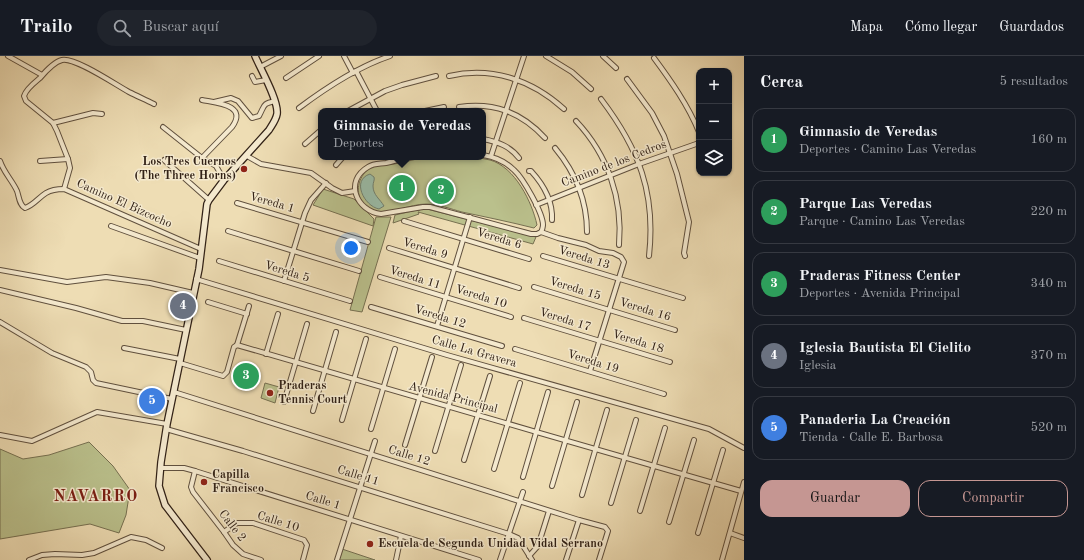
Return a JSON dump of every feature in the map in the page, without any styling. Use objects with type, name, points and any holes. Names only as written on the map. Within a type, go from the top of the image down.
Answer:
[{"type":"street","points":[[8,56],[42,75]]},
{"type":"street","points":[[207,560],[165,505],[159,486],[160,468],[200,258],[209,200],[224,180],[247,156],[273,124],[278,112],[275,101],[255,56]]},
{"type":"street","points":[[260,67],[281,56]]},
{"type":"street","points":[[286,78],[319,56]]},
{"type":"street","points":[[344,56],[371,98],[376,108]]},
{"type":"street","points":[[299,108],[321,91],[376,61],[390,56]]},
{"type":"street","points":[[491,156],[524,56]]},
{"type":"street","points":[[546,56],[572,72],[591,89]]},
{"type":"street","points":[[603,56],[616,68]]},
{"type":"street","points":[[654,58],[675,86],[696,124]]},
{"type":"street","points":[[64,189],[70,171],[68,159],[53,123],[24,98],[26,91],[42,75],[60,60],[68,60],[154,104]]},
{"type":"street","points":[[449,76],[462,73],[478,73],[494,74],[516,79],[534,87],[550,97],[564,109]]},
{"type":"street","points":[[252,76],[255,82],[266,80]]},
{"type":"street","points":[[353,108],[371,98],[402,85],[436,76]]},
{"type":"street","points":[[627,79],[652,113],[664,136],[678,174],[690,222],[684,253],[685,256]]},
{"type":"street","points":[[213,102],[231,98],[238,101],[252,118],[259,116],[262,106],[265,103],[275,101]]},
{"type":"street","points":[[601,99],[630,142],[639,164],[646,187],[651,219],[649,256]]},
{"type":"street","points":[[202,100],[226,105],[234,109],[237,116],[232,127],[202,158]]},
{"type":"street","points":[[459,107],[471,105],[488,106],[506,110],[523,118],[535,126],[545,138]]},
{"type":"street","points":[[439,108],[444,107]]},
{"type":"street","points":[[53,123],[93,113],[102,114]]},
{"type":"street","points":[[576,121],[588,134],[601,154],[611,176],[620,217],[619,246]]},
{"type":"street","points":[[163,127],[202,158],[216,166],[224,180]]},
{"type":"street","points":[[305,144],[318,133]]},
{"type":"street","points":[[486,139],[503,144],[519,158]]},
{"type":"street","name":"Camino de los Cedros","points":[[536,205],[639,164],[696,144]]},
{"type":"street","points":[[555,148],[567,163],[580,188],[586,214],[587,232]]},
{"type":"street","points":[[486,155],[504,162],[515,170],[527,186],[536,205],[543,226],[542,232]]},
{"type":"street","points":[[247,156],[261,164],[311,173],[332,188],[342,193],[355,191]]},
{"type":"street","points":[[40,161],[68,159]]},
{"type":"street","points":[[164,160],[209,200]]},
{"type":"street","points":[[336,165],[340,160]]},
{"type":"street","points":[[390,160],[369,166],[357,179],[355,186],[357,199],[366,210],[381,214],[430,207],[531,234],[542,232],[558,238],[586,245],[599,251],[613,253],[621,257],[624,262],[590,372]]},
{"type":"street","name":"Camino El Bizcocho","points":[[0,162],[2,169],[16,190],[22,207],[25,208],[31,206],[46,193],[56,189],[64,189],[201,249]]},
{"type":"street","points":[[529,171],[531,171],[539,181],[549,200],[552,220]]},
{"type":"street","points":[[284,281],[311,200],[326,183]]},
{"type":"street","name":"Vereda 1","points":[[237,203],[368,242]]},
{"type":"street","points":[[437,326],[470,217]]},
{"type":"street","name":"Vereda 6","points":[[404,221],[528,259]]},
{"type":"street","points":[[112,226],[200,258]]},
{"type":"street","points":[[228,231],[359,271]]},
{"type":"street","name":"Vereda 9","points":[[389,248],[519,288]]},
{"type":"street","name":"Vereda 13","points":[[543,256],[683,298]]},
{"type":"street","name":"Vereda 5","points":[[219,261],[350,301]]},
{"type":"street","points":[[0,270],[67,282],[106,277],[150,283],[193,293]]},
{"type":"street","name":"Vereda 11","points":[[380,277],[445,297]]},
{"type":"street","name":"Calle La Gravera","points":[[196,279],[447,355],[709,429],[744,448]]},
{"type":"street","name":"Vereda 15","points":[[534,287],[610,310]]},
{"type":"street","points":[[0,290],[76,308],[122,321],[143,321],[186,330]]},
{"type":"street","name":"Vereda 10","points":[[445,297],[511,317]]},
{"type":"street","points":[[208,302],[247,314]]},
{"type":"street","points":[[124,348],[180,361],[223,376],[227,372],[234,347],[237,345],[249,306]]},
{"type":"street","name":"Vereda 12","points":[[371,307],[502,346]]},
{"type":"street","name":"Vereda 16","points":[[610,310],[675,330]]},
{"type":"street","points":[[266,354],[278,314]]},
{"type":"street","name":"Vereda 17","points":[[524,318],[600,341]]},
{"type":"street","points":[[0,322],[52,353],[86,367],[91,372],[93,380],[96,383],[172,399]]},
{"type":"street","points":[[284,402],[307,324]]},
{"type":"street","points":[[313,411],[336,332]]},
{"type":"street","points":[[342,420],[366,339]]},
{"type":"street","name":"Vereda 18","points":[[600,341],[670,362]]},
{"type":"street","name":"Avenida Principal","points":[[237,345],[383,389],[536,431],[741,491]]},
{"type":"street","points":[[371,429],[395,349]]},
{"type":"street","name":"Vereda 19","points":[[515,349],[664,394]]},
{"type":"street","points":[[405,444],[432,357]]},
{"type":"street","points":[[435,451],[461,365]]},
{"type":"street","points":[[464,460],[490,376]]},
{"type":"street","points":[[494,469],[520,383]]},
{"type":"street","name":"Calle 12","points":[[174,392],[549,511],[605,527],[608,531],[598,560]]},
{"type":"street","points":[[522,477],[548,392]]},
{"type":"street","points":[[552,486],[577,402]]},
{"type":"street","points":[[582,495],[607,410]]},
{"type":"street","name":"Calle 11","points":[[0,435],[32,440],[97,412],[167,426],[509,534],[518,538],[532,560]]},
{"type":"street","points":[[611,503],[636,420]]},
{"type":"street","points":[[640,511],[665,428]]},
{"type":"street","points":[[669,522],[694,440]]},
{"type":"street","points":[[337,560],[375,441]]},
{"type":"street","points":[[698,533],[723,450]]},
{"type":"street","name":"Calle 1","points":[[160,468],[184,468],[195,471],[479,560]]},
{"type":"street","name":"Calle 2","points":[[195,471],[191,487],[193,492],[224,532],[232,545],[243,554],[261,560]]},
{"type":"street","points":[[722,560],[744,482]]},
{"type":"street","points":[[500,560],[523,492]]},
{"type":"street","points":[[738,504],[744,506]]},
{"type":"street","points":[[529,556],[538,546],[549,511]]},
{"type":"street","points":[[566,560],[579,520]]},
{"type":"street","name":"Calle 10","points":[[224,532],[237,523],[253,524],[304,540],[307,545],[303,560]]},
{"type":"street","points":[[730,533],[744,538]]},
{"type":"street","points":[[396,560],[401,536]]},
{"type":"street","points":[[29,560],[42,555],[82,555],[94,553],[131,537],[146,540],[162,548]]},
{"type":"street","points":[[82,555],[86,560]]},
{"type":"shaded area","points":[[413,160],[490,160],[507,170],[521,186],[527,196],[537,225],[534,228],[431,204],[420,204],[387,212],[372,210],[363,203],[360,198],[358,190],[360,181],[368,170],[378,165],[394,164]]},
{"type":"shaded area","points":[[370,174],[374,177],[374,192],[384,206],[379,209],[369,203],[362,193],[361,182],[364,177]]},
{"type":"shaded area","points":[[323,189],[354,199],[374,219],[373,226],[313,205]]},
{"type":"shaded area","points":[[423,208],[536,237],[533,244],[418,212],[419,214],[393,223],[395,215],[418,211]]},
{"type":"shaded area","points":[[376,217],[391,217],[362,312],[350,310]]},
{"type":"shaded area","name":"Praderas Tennis Court","points":[[265,383],[279,387],[275,403],[261,398]]},
{"type":"shaded area","points":[[89,442],[113,466],[130,490],[126,515],[119,533],[90,524],[0,539],[0,449],[23,459],[49,455]]},
{"type":"shaded area","points":[[342,549],[375,560],[338,560]]},
{"type":"place","name":"Los Tres Cuernos (The Three Horns)","points":[[244,169]]},
{"type":"place","name":"Gimnasio de Veredas","points":[[402,188]]},
{"type":"place","name":"Parque Las Veredas","points":[[441,191]]},
{"type":"place","name":"Iglesia Bautista El Cielito","points":[[183,306]]},
{"type":"place","name":"Praderas Fitness Center","points":[[246,376]]},
{"type":"place","name":"Praderas Tennis Court","points":[[270,393]]},
{"type":"place","name":"Panaderia La Creación","points":[[152,401]]},
{"type":"place","name":"Capilla Francisco","points":[[204,482]]},
{"type":"place","name":"Escuela de Segunda Unidad Vidal Serrano","points":[[370,544]]},
{"type":"district","name":"NAVARRO","points":[[96,497]]}]
